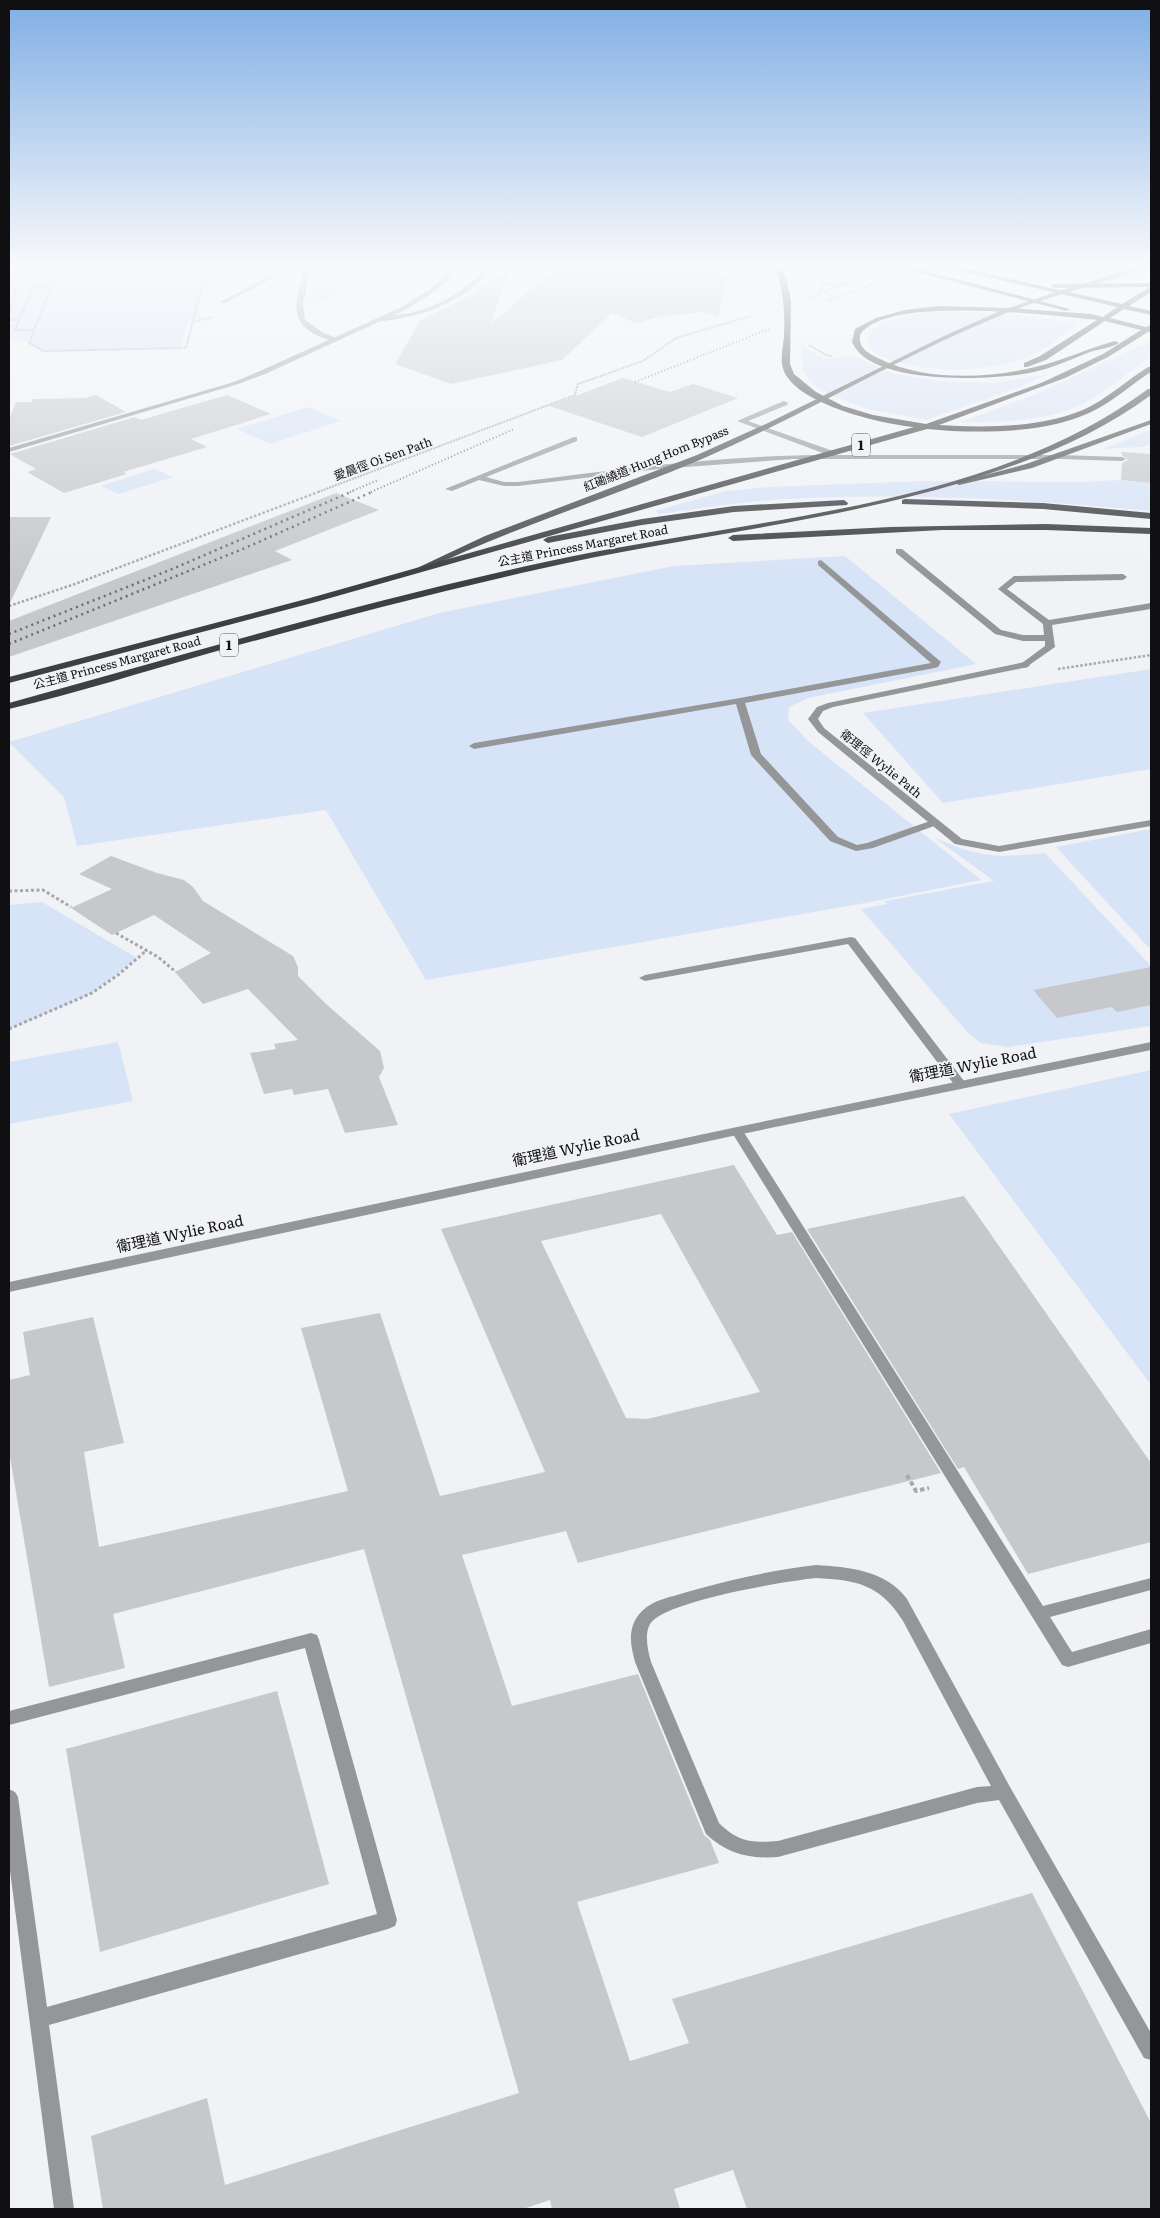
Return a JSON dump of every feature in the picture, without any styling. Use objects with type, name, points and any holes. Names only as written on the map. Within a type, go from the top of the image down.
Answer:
[{"type":"highway","points":[[788,370],[804,389],[820,398],[857,413],[912,424],[972,428],[1045,422],[1092,410],[1150,370]]},
{"type":"highway","points":[[906,370],[931,374],[995,375],[1028,372],[1035,370]]},
{"type":"highway","points":[[995,375],[1011,370]]},
{"type":"highway","name":"公主道 Princess Margaret Road","points":[[9,680],[313,600],[419,568],[495,549],[949,420],[1027,391],[1076,370]]},
{"type":"highway","name":"公主道 Princess Margaret Road","points":[[9,706],[449,586],[650,544],[840,511],[959,483],[1074,439],[1113,418],[1151,391]]},
{"type":"highway","points":[[495,549],[642,522],[734,509],[782,505],[960,502],[1043,506],[1151,516]]},
{"type":"highway","points":[[650,544],[917,527],[1030,526],[1151,531]]},
{"type":"main road","name":"紅磡繞道 Hung Hom Bypass","points":[[419,568],[480,539],[698,458],[779,422],[880,370]]},
{"type":"main road","points":[[959,483],[1029,466],[1151,422]]},
{"type":"street","points":[[9,450],[236,383],[271,370]]},
{"type":"street","points":[[784,404],[741,421],[840,456]]},
{"type":"street","points":[[449,489],[574,439]]},
{"type":"street","points":[[478,477],[504,484],[518,484],[659,467],[840,456],[1061,457],[1122,460]]},
{"type":"street","points":[[899,551],[998,632],[1023,638],[1048,638],[1048,623]]},
{"type":"street","points":[[474,746],[740,701],[935,665],[936,662],[821,563]]},
{"type":"street","points":[[1123,577],[1014,578],[1002,589],[1048,623],[1151,606]]},
{"type":"street","name":"衛理徑 Wylie Path","points":[[1048,638],[1050,647],[1025,665],[831,705],[820,709],[813,719],[821,730],[959,842],[998,850],[1151,823]]},
{"type":"street","points":[[740,701],[756,755],[834,839],[856,848],[869,846],[933,822]]},
{"type":"street","points":[[645,978],[851,940],[960,1084]]},
{"type":"street","name":"衛理道 Wylie Road","points":[[9,1287],[737,1131],[1151,1046]]},
{"type":"street","points":[[737,1131],[1068,1660],[1151,1636]]},
{"type":"street","points":[[1004,1792],[977,1795],[778,1849],[757,1851],[725,1842],[712,1828],[643,1662],[638,1643],[642,1620],[648,1612],[662,1606],[780,1574],[809,1570],[856,1575],[876,1583],[896,1596],[909,1616],[1004,1792],[1151,2051]]},
{"type":"street","points":[[1039,1614],[1151,1584]]},
{"type":"street","points":[[9,1718],[311,1640],[388,1920],[38,2019]]},
{"type":"street","points":[[9,1797],[64,2209]]},
{"type":"path","name":"愛晨徑 Oi Sen Path","points":[[9,606],[84,580],[575,395],[578,384],[620,370]]},
{"type":"path","points":[[1072,667],[1151,655]]},
{"type":"path","points":[[9,891],[43,890],[71,908]]},
{"type":"path","points":[[116,933],[147,950],[176,972]]},
{"type":"path","points":[[9,1029],[92,993],[118,975],[147,950]]},
{"type":"shaded area","points":[[884,370],[892,373],[940,381],[992,383],[1049,374],[1017,388],[926,420],[867,409],[824,392],[814,385],[803,371]]},
{"type":"shaded area","points":[[1089,370],[1133,370],[1092,399],[1062,412],[1012,421],[961,422],[1036,394]]},
{"type":"shaded area","points":[[308,407],[341,421],[270,444],[237,429]]},
{"type":"shaded area","points":[[1151,430],[1151,444],[1142,447],[1102,449]]},
{"type":"shaded area","points":[[154,469],[173,477],[119,494],[101,486]]},
{"type":"shaded area","points":[[1121,480],[1151,483],[1151,511],[1008,500],[865,497],[769,500],[659,514],[655,511],[726,491],[768,487],[925,481],[1080,482]]},
{"type":"shaded area","points":[[845,556],[976,664],[808,698],[789,707],[788,720],[809,742],[981,880],[865,903],[426,980],[326,810],[77,846],[64,797],[9,742],[439,613],[674,566]]},
{"type":"shaded area","points":[[1151,669],[1151,769],[943,803],[863,713]]},
{"type":"shaded area","points":[[1151,829],[1151,950],[1056,847]]},
{"type":"shaded area","points":[[935,838],[951,845],[989,855],[1014,856],[1045,853],[1151,966],[1151,1026],[1008,1047],[981,1043],[968,1033],[861,909],[887,904],[885,901],[994,881]]},
{"type":"shaded area","points":[[42,902],[137,958],[92,993],[9,1029],[9,905]]},
{"type":"shaded area","points":[[118,1042],[133,1101],[9,1124],[9,1062]]},
{"type":"shaded area","points":[[1151,1070],[1151,1385],[949,1114]]},
{"type":"building","points":[[410,370],[518,370],[451,384]]},
{"type":"building","points":[[623,378],[670,392],[693,384],[738,398],[642,437],[549,406]]},
{"type":"building","points":[[96,395],[126,412],[9,446],[9,420],[16,402],[32,402],[33,399],[85,398]]},
{"type":"building","points":[[227,395],[271,414],[191,439],[207,447],[123,472],[127,474],[64,493],[27,472],[36,469],[10,454],[135,417],[141,420]]},
{"type":"building","points":[[1122,452],[1151,454],[1151,483],[1121,480],[1122,463],[1128,460],[1122,455]]},
{"type":"building","points":[[336,493],[379,510],[275,551],[292,560],[9,657],[9,621]]},
{"type":"building","points":[[9,517],[51,517],[9,605]]},
{"type":"building","points":[[111,856],[157,873],[184,880],[193,887],[203,901],[293,956],[298,967],[298,976],[325,1003],[380,1051],[384,1068],[379,1077],[398,1125],[345,1133],[328,1089],[294,1095],[292,1089],[264,1094],[250,1053],[276,1049],[274,1044],[298,1040],[248,989],[203,1004],[175,972],[211,953],[154,915],[112,935],[71,908],[112,889],[79,874]]},
{"type":"building","points":[[1151,967],[1151,1005],[1117,1012],[1112,1007],[1057,1018],[1033,990]]},
{"type":"building","points":[[734,1165],[777,1235],[792,1232],[941,1473],[578,1563],[566,1531],[462,1555],[512,1706],[638,1674],[704,1835],[710,1840],[719,1863],[577,1902],[630,2061],[689,2043],[672,1999],[1032,1893],[1151,2123],[1151,2209],[747,2209],[733,2170],[674,2189],[680,2209],[552,2209],[550,2200],[523,2209],[103,2209],[91,2136],[207,2098],[225,2185],[519,2093],[364,1549],[113,1614],[125,1668],[49,1687],[9,1451],[9,1380],[30,1375],[23,1332],[93,1317],[124,1443],[84,1452],[99,1547],[348,1491],[301,1328],[380,1313],[440,1496],[545,1472],[441,1229]],"holes":[[[661,1214],[760,1392],[647,1419],[626,1418],[541,1241]]]},
{"type":"building","points":[[964,1196],[1151,1463],[1151,1542],[1028,1574],[964,1467],[958,1469],[807,1229]]},
{"type":"building","points":[[277,1691],[329,1884],[100,1952],[66,1749]]},
{"type":"railway","points":[[635,382],[667,370]]},
{"type":"railway","points":[[371,492],[514,429]]},
{"type":"railway","points":[[350,492],[378,480]]},
{"type":"railway","points":[[9,634],[170,570],[353,491]]},
{"type":"railway","points":[[9,644],[245,548],[374,491]]}]
